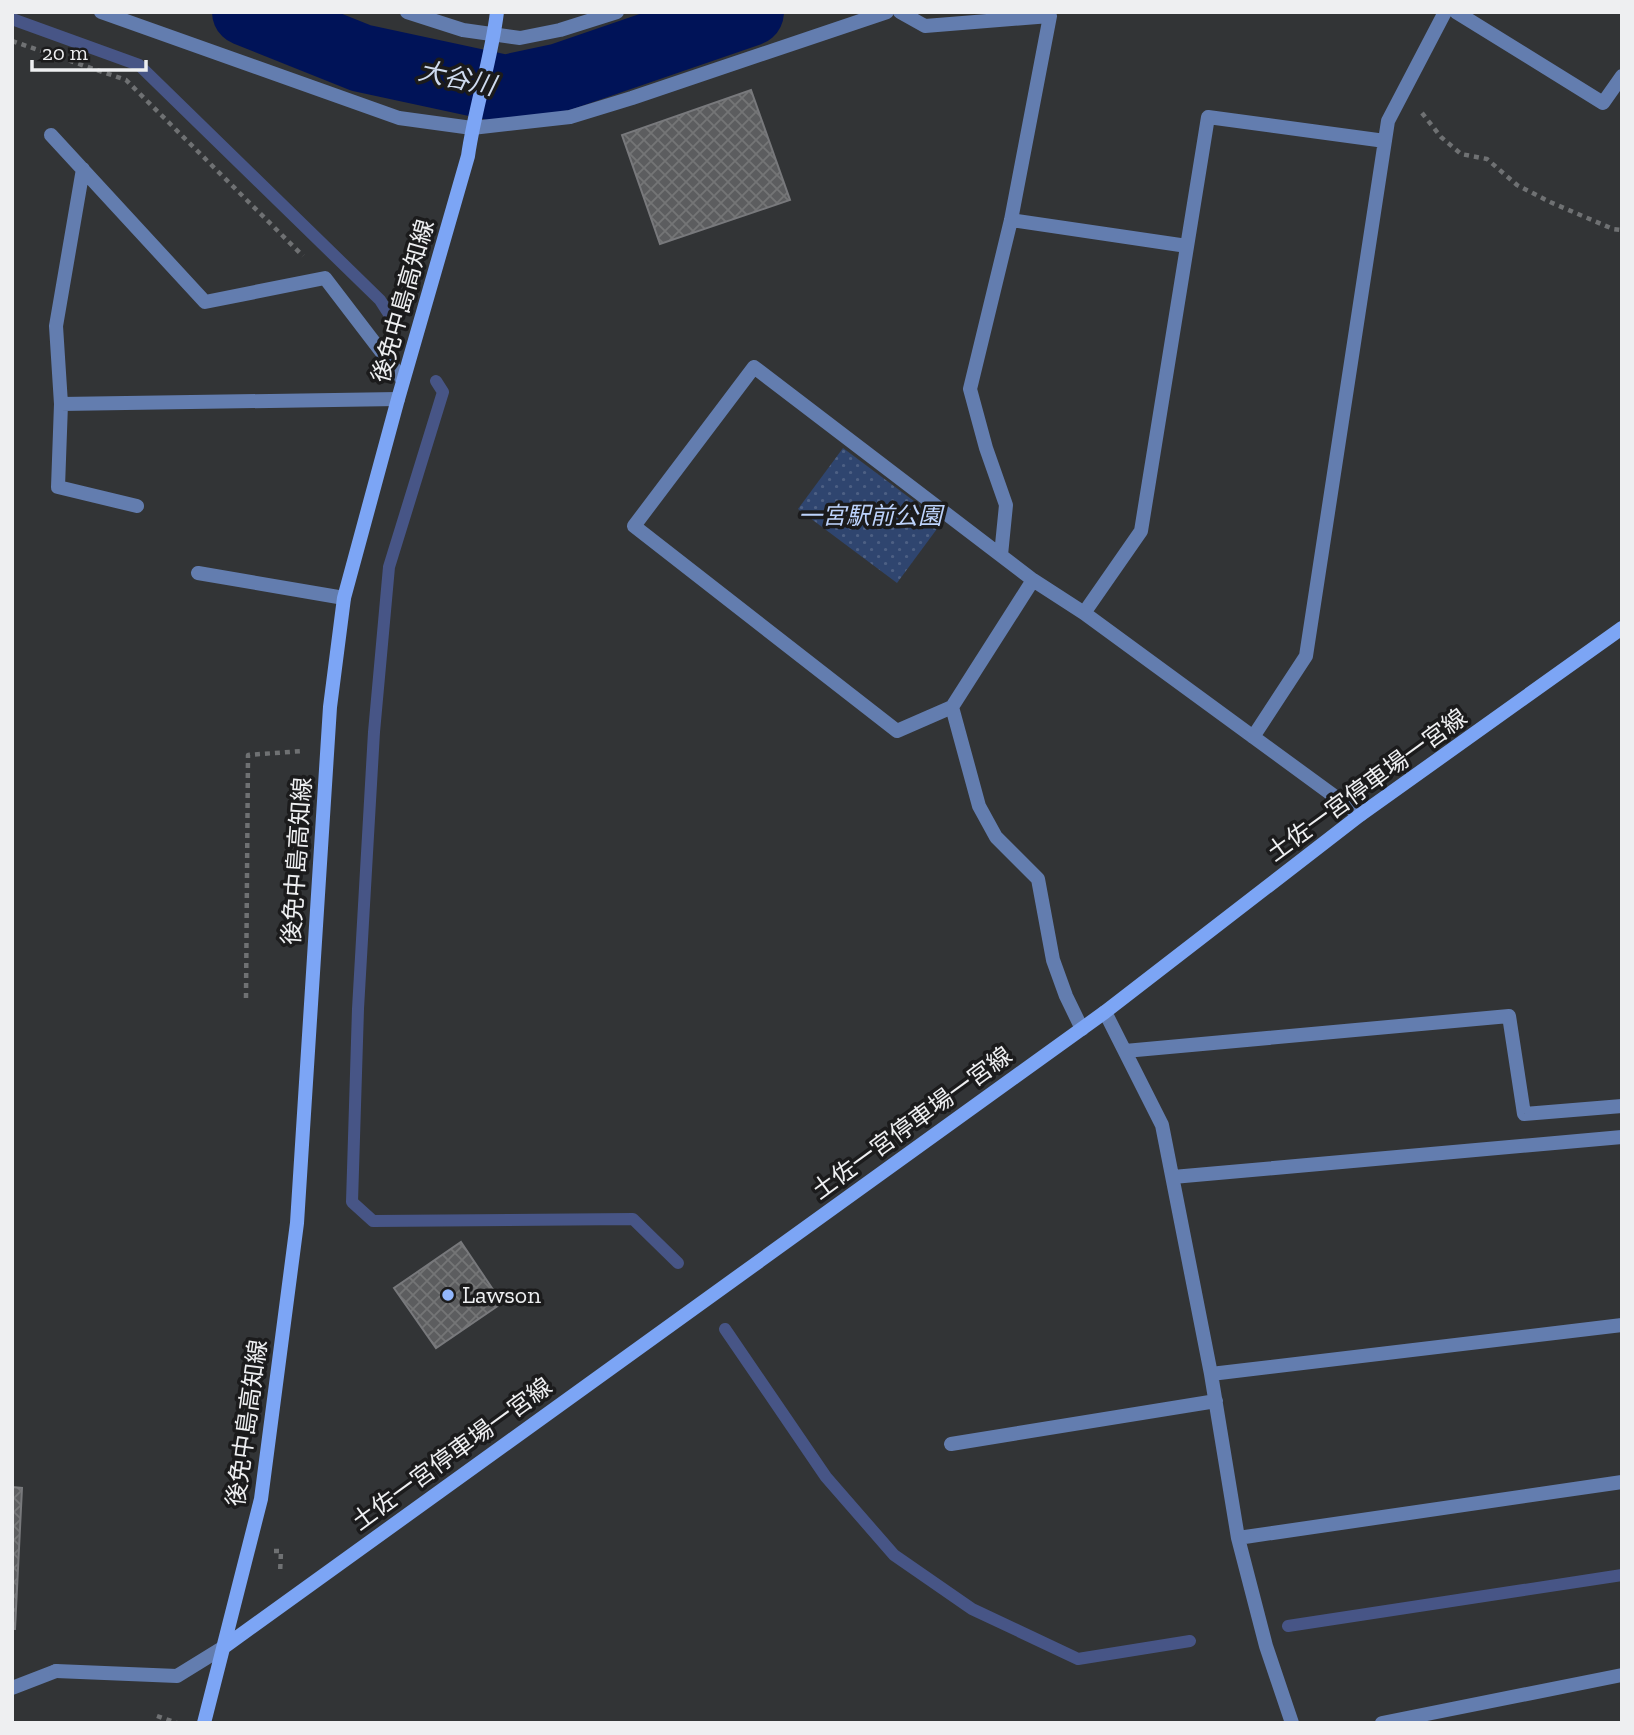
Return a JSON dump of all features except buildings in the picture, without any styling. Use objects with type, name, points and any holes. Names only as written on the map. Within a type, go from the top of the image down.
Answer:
[{"type":"main road","name":"後免中島高知線","points":[[204,1723],[261,1500],[297,1223],[330,707],[344,598],[468,156],[472,128],[491,54],[497,12]]},
{"type":"main road","name":"土佐一宮停車場一宮線","points":[[224,1647],[1105,1012],[1360,815],[1622,628]]},
{"type":"street","points":[[102,12],[399,118],[472,128],[570,117],[887,12]]},
{"type":"street","points":[[407,12],[463,30],[520,38],[560,30],[617,12]]},
{"type":"street","points":[[900,12],[925,26],[1050,16],[1011,220],[970,389],[986,448],[1006,505],[1001,555]]},
{"type":"street","points":[[1253,737],[1306,656],[1388,121],[1445,12]]},
{"type":"street","points":[[1456,12],[1603,103],[1622,76]]},
{"type":"street","points":[[1084,613],[1141,531],[1208,117],[1385,141]]},
{"type":"street","points":[[51,135],[205,302],[325,278],[403,380]]},
{"type":"street","points":[[83,169],[56,326],[61,404],[58,487],[137,506]]},
{"type":"street","points":[[1011,220],[1186,246]]},
{"type":"street","points":[[1033,580],[952,707],[897,731],[634,526],[754,368],[1033,580],[1084,613],[1360,815]]},
{"type":"street","points":[[61,404],[398,399]]},
{"type":"street","points":[[198,573],[344,598]]},
{"type":"street","points":[[952,707],[979,806],[996,837],[1038,879],[1053,960],[1066,996],[1082,1028]]},
{"type":"street","points":[[1105,1012],[1162,1125],[1216,1401],[1238,1538],[1266,1646],[1292,1723]]},
{"type":"street","points":[[1125,1051],[1509,1016],[1524,1114],[1622,1106]]},
{"type":"street","points":[[1173,1177],[1622,1137]]},
{"type":"street","points":[[1211,1374],[1622,1325]]},
{"type":"street","points":[[951,1444],[1216,1401]]},
{"type":"street","points":[[1238,1538],[1622,1482]]},
{"type":"street","points":[[12,1688],[57,1671],[177,1676],[224,1647]]},
{"type":"street","points":[[1382,1723],[1622,1675]]},
{"type":"path","points":[[12,41],[126,80],[325,278]]},
{"type":"path","points":[[1404,90],[1441,137],[1461,153],[1487,159],[1517,185],[1563,208],[1613,229],[1622,230]]},
{"type":"path","points":[[246,998],[248,755],[327,750]]},
{"type":"path","points":[[157,1716],[177,1723]]},
{"type":"green space","name":"一宮駅前公園","points":[[843,448],[942,522],[897,583],[798,509]]},
{"type":"waterway","name":"大谷川","points":[[246,12],[361,58],[505,89],[561,77],[750,12]]},
{"type":"waterway","points":[[12,19],[139,65],[380,300],[389,314]]},
{"type":"waterway","points":[[436,381],[443,392],[389,567],[374,732],[358,1009],[352,1202],[373,1221],[633,1219],[678,1263]]},
{"type":"waterway","points":[[725,1329],[826,1477],[894,1555],[972,1609],[1078,1659],[1190,1641]]},
{"type":"waterway","points":[[1288,1626],[1622,1575]]},
{"type":"place","name":"Lawson","points":[[448,1295]]}]
